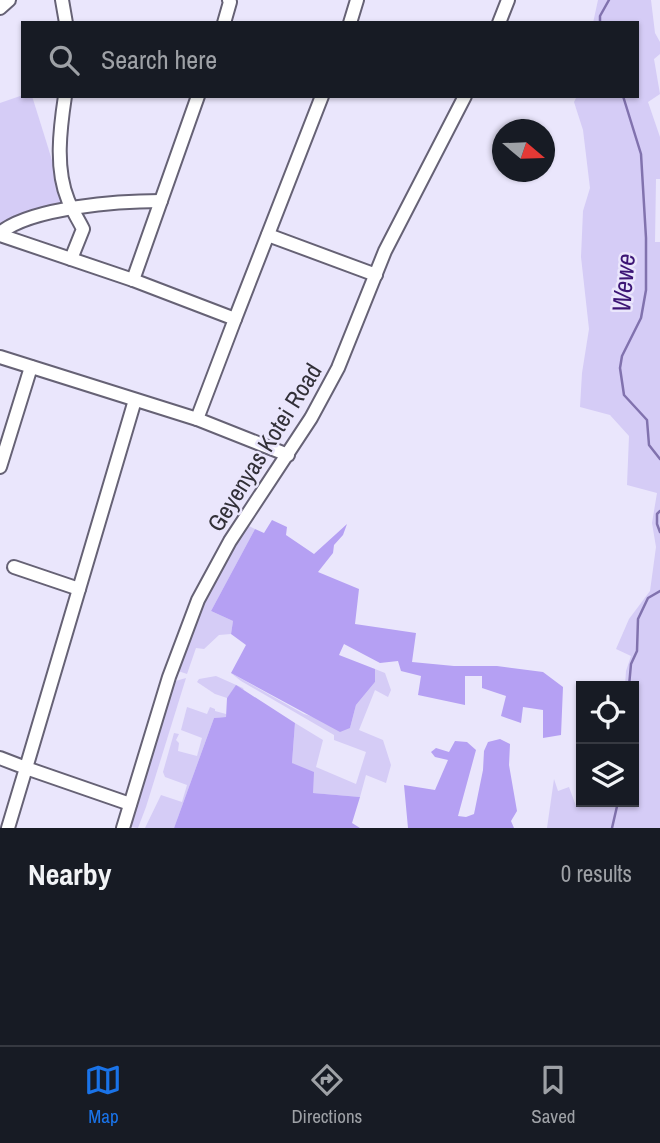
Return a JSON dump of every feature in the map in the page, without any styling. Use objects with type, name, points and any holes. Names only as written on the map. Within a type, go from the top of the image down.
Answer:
[{"type":"street","points":[[0,9],[9,0]]},
{"type":"street","points":[[62,0],[65,21]]},
{"type":"street","points":[[351,21],[358,0]]},
{"type":"street","points":[[500,21],[508,0]]},
{"type":"street","points":[[225,21],[230,1]]},
{"type":"street","points":[[65,98],[61,162],[67,198],[83,229],[71,259]]},
{"type":"street","points":[[133,280],[197,98]]},
{"type":"street","points":[[197,419],[321,98]]},
{"type":"street","name":"Geyenyas Kotei Road","points":[[123,828],[169,677],[198,600],[230,541],[288,455],[338,368],[409,201],[464,98]]},
{"type":"street","points":[[0,234],[31,219],[72,207],[161,201]]},
{"type":"street","points":[[0,234],[235,319]]},
{"type":"street","points":[[268,235],[376,275]]},
{"type":"street","points":[[0,357],[197,419],[288,455]]},
{"type":"street","points":[[0,467],[31,367]]},
{"type":"street","points":[[8,828],[135,400]]},
{"type":"street","points":[[14,567],[79,589]]},
{"type":"street","points":[[0,758],[131,804]]},
{"type":"shaded area","points":[[598,0],[651,0],[655,33],[660,42],[660,54],[654,59],[660,94],[648,102],[660,137],[655,242],[660,242],[660,828],[547,828],[554,779],[558,791],[569,787],[576,807],[639,807],[639,681],[625,681],[631,656],[616,649],[629,619],[650,591],[656,547],[652,523],[657,493],[627,485],[629,436],[610,415],[580,407],[589,329],[581,257],[583,211],[590,188],[583,130],[574,102],[576,98],[639,98],[639,21],[593,21]]},
{"type":"shaded area","points":[[21,96],[21,98],[33,98],[66,205],[0,226],[0,103]]},
{"type":"shaded area","points":[[272,520],[287,527],[286,535],[314,554],[347,524],[343,535],[334,545],[333,553],[318,572],[359,589],[355,624],[416,633],[412,662],[497,666],[543,672],[563,687],[561,735],[543,738],[543,710],[523,707],[521,723],[501,716],[506,696],[482,688],[482,676],[465,676],[465,705],[418,695],[421,676],[401,671],[398,661],[380,663],[344,644],[339,655],[375,669],[375,682],[356,705],[350,728],[340,732],[231,673],[246,645],[231,634],[233,621],[211,611],[255,529],[264,533]]},
{"type":"shaded area","points":[[245,524],[255,529],[211,611],[233,621],[231,634],[219,635],[204,649],[196,648],[187,674],[175,670],[191,624]]},
{"type":"shaded area","points":[[375,669],[385,673],[391,690],[388,697],[375,690],[359,730],[383,740],[391,765],[386,783],[366,775],[360,797],[312,793],[292,763],[295,723],[323,740],[316,767],[356,784],[366,752],[334,740],[334,735],[231,673],[304,714],[350,728],[356,705],[375,682]]},
{"type":"shaded area","points":[[216,676],[243,688],[244,690],[236,686],[227,698],[215,694],[197,682],[199,679]]},
{"type":"shaded area","points":[[186,678],[146,807],[138,828],[130,827],[172,682]]},
{"type":"shaded area","points":[[236,685],[295,723],[292,763],[314,772],[313,793],[360,797],[352,823],[360,828],[174,828],[214,718],[226,717],[227,698]]},
{"type":"shaded area","points":[[187,707],[207,714],[210,707],[226,714],[226,717],[214,718],[174,828],[145,828],[161,795],[182,802],[187,785],[165,777],[163,772],[174,733],[179,734],[176,740],[179,743],[178,751],[197,756],[202,738],[181,730]]},
{"type":"shaded area","points":[[500,739],[510,744],[509,765],[517,811],[511,821],[514,828],[408,828],[404,785],[435,790],[448,760],[435,757],[431,752],[436,748],[449,752],[455,741],[467,742],[476,750],[458,816],[466,817],[474,814],[484,751],[488,742]]},
{"type":"waterway","name":"Wewe","points":[[600,21],[609,0]]},
{"type":"waterway","name":"Wewe","points":[[624,98],[641,154],[646,290],[641,318],[622,356],[620,368],[624,395],[647,420],[649,445],[660,459]]},
{"type":"waterway","name":"Wewe","points":[[660,511],[657,514],[660,532]]},
{"type":"waterway","name":"Wewe","points":[[629,681],[631,664],[637,651],[638,619],[648,598],[660,591]]},
{"type":"waterway","name":"Wewe","points":[[612,828],[617,807]]}]
